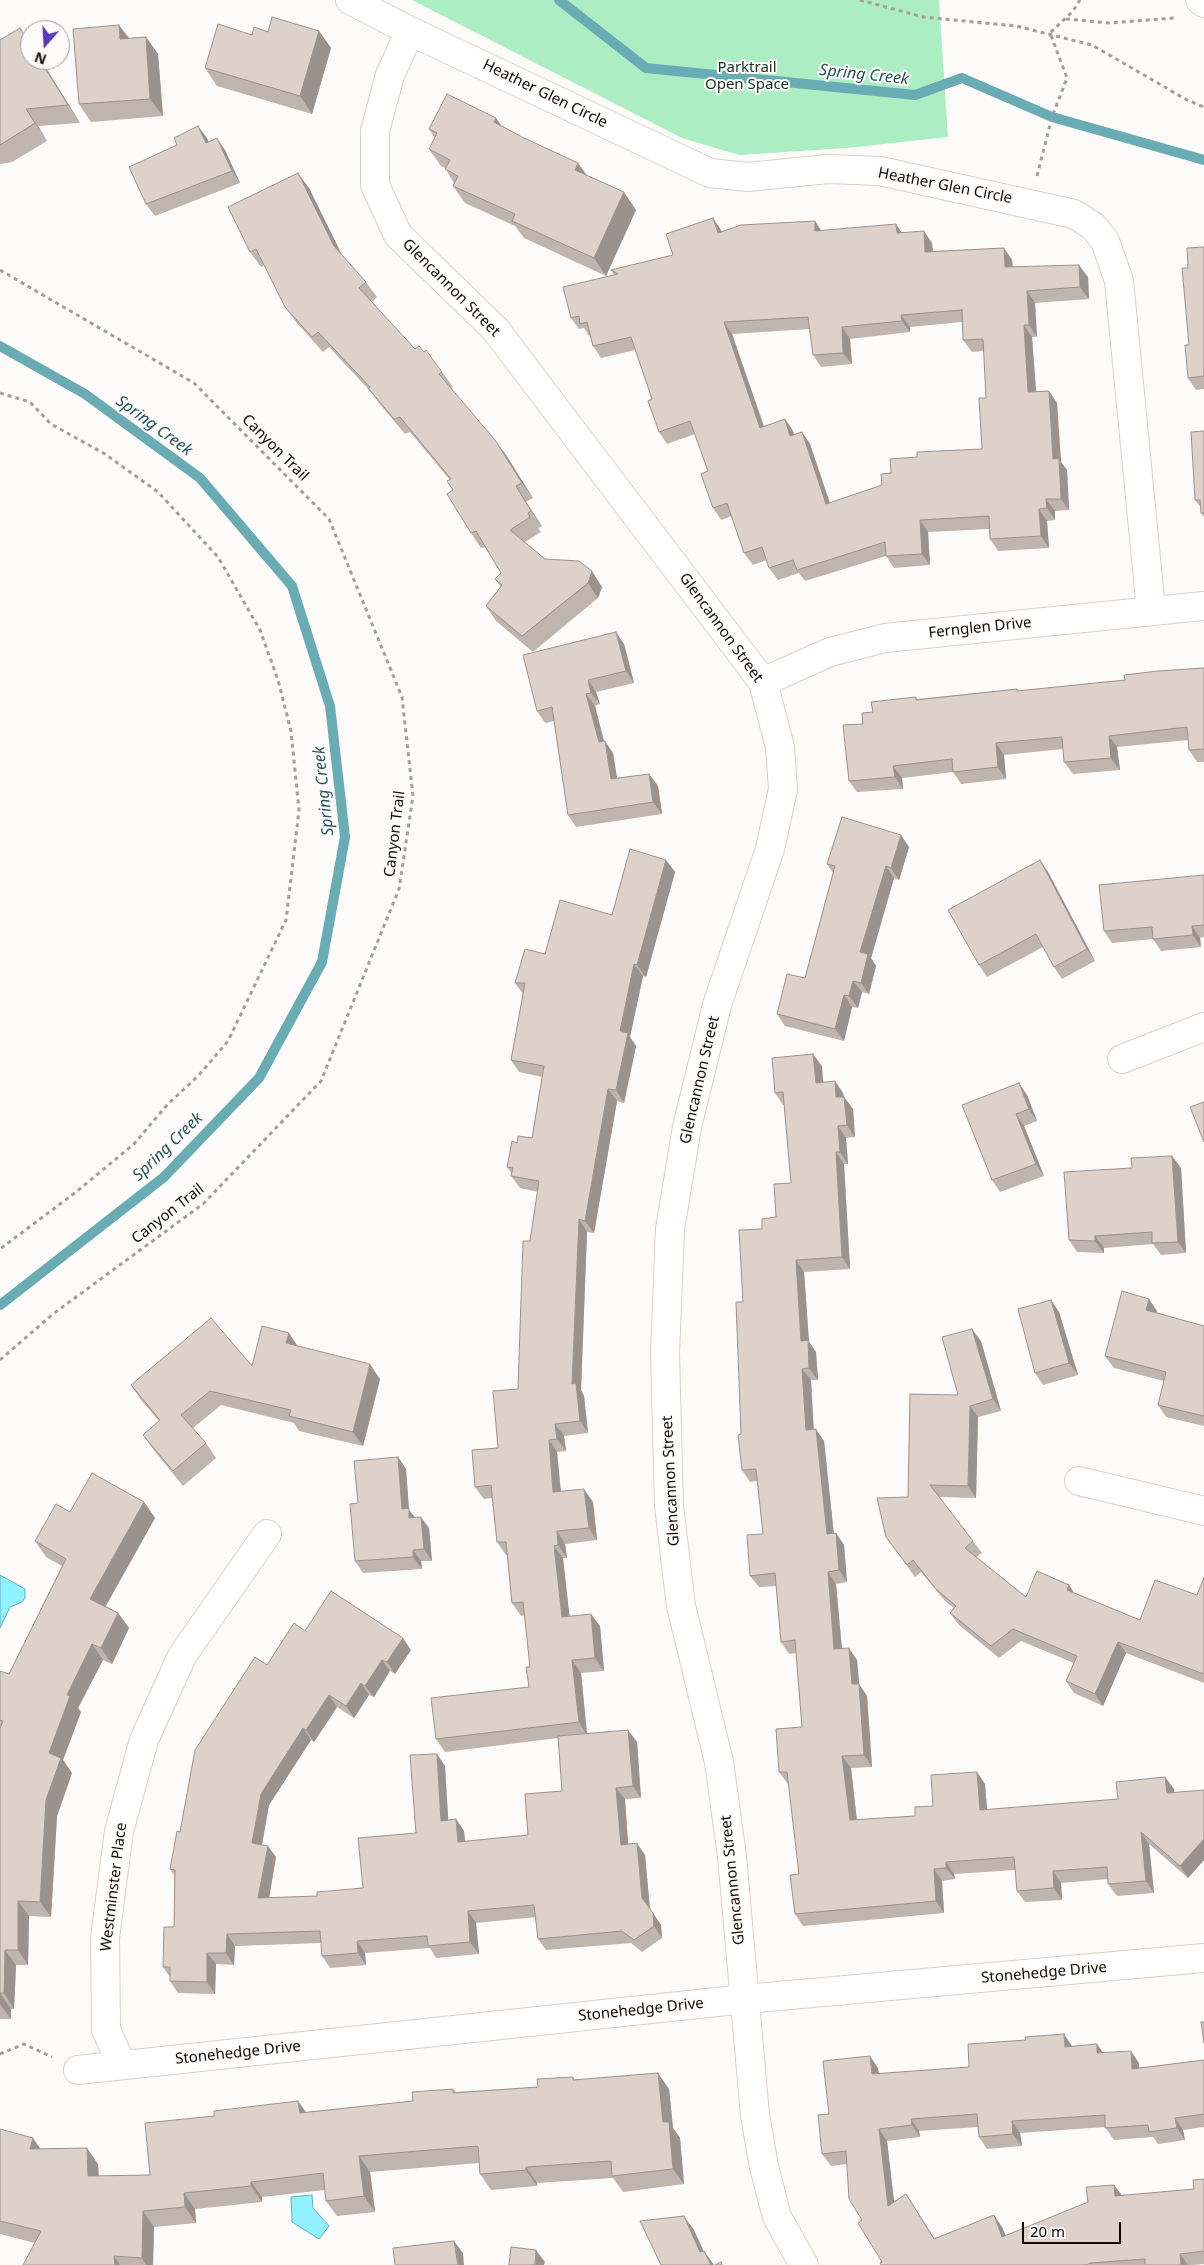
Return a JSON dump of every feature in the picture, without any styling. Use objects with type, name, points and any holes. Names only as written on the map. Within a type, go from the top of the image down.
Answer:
[{"type":"street","name":"Heather Glen Circle","points":[[350,0],[410,31],[710,173],[748,177],[828,169],[880,171],[1074,214],[1093,226],[1105,241],[1119,281],[1151,610]]},
{"type":"street","name":"Glencannon Street","points":[[410,31],[390,75],[374,131],[375,185],[398,235],[495,329],[763,682],[780,747],[783,789],[770,849],[717,1005],[687,1127],[670,1228],[665,1354],[669,1506],[681,1606],[719,1762],[732,1856],[755,2115],[764,2167],[777,2218],[804,2265]]},
{"type":"street","name":"Fernglen Drive","points":[[763,682],[830,652],[885,638],[1204,606]]},
{"type":"street","points":[[1122,1059],[1204,1027]]},
{"type":"street","points":[[1079,1482],[1204,1511]]},
{"type":"street","name":"Westminster Place","points":[[122,2065],[106,2030],[105,1938],[119,1830],[144,1740],[182,1656],[267,1534]]},
{"type":"street","name":"Stonehedge Drive","points":[[78,2070],[746,1999],[1204,1958]]},
{"type":"path","points":[[860,0],[923,17],[1016,26],[1092,45],[1171,91],[1204,107]]},
{"type":"path","points":[[1050,33],[1065,19],[1080,0]]},
{"type":"path","points":[[1065,19],[1109,23],[1195,6]]},
{"type":"path","points":[[1030,203],[1052,117],[1067,78],[1050,33]]},
{"type":"path","name":"Canyon Trail","points":[[0,270],[194,383],[329,519],[402,697],[413,796],[399,889],[321,1081],[203,1204],[53,1314],[0,1360]]},
{"type":"path","points":[[0,392],[30,402],[51,424],[104,454],[158,492],[218,557],[260,630],[278,680],[291,731],[299,810],[286,920],[228,1042],[199,1075],[167,1105],[134,1144],[76,1192],[0,1249]]},
{"type":"path","points":[[0,2054],[24,2044],[78,2070]]},
{"type":"green space","name":"Parktrail Open Space","points":[[412,0],[939,0],[948,137],[847,148],[739,155],[682,138]]},
{"type":"water","points":[[0,1575],[25,1589],[25,1598],[22,1602],[10,1607],[0,1628]]},
{"type":"water","points":[[312,2195],[313,2208],[329,2226],[319,2239],[292,2222],[291,2197]]},
{"type":"building","points":[[272,17],[319,31],[300,96],[205,68],[218,24],[252,35],[254,27],[268,32]]},
{"type":"building","points":[[119,25],[120,39],[146,37],[150,99],[79,104],[73,29]]},
{"type":"building","points":[[20,28],[20,70],[46,70],[68,105],[26,109],[35,123],[0,145],[0,40]]},
{"type":"building","points":[[447,94],[496,118],[494,122],[522,137],[578,163],[575,170],[624,192],[594,258],[512,221],[515,214],[453,186],[458,176],[445,169],[450,160],[429,149],[437,133],[429,129]]},
{"type":"building","points":[[198,126],[206,143],[217,138],[232,171],[146,204],[129,167],[177,145],[174,138]]},
{"type":"building","points":[[298,173],[334,246],[366,282],[359,288],[415,349],[419,346],[424,352],[426,350],[442,372],[439,374],[495,440],[522,483],[516,486],[531,511],[528,513],[530,517],[510,530],[545,559],[579,561],[592,571],[588,583],[522,636],[486,606],[502,585],[495,579],[501,573],[476,531],[471,533],[447,494],[453,490],[447,481],[451,479],[400,417],[394,419],[368,388],[370,387],[318,332],[312,337],[285,307],[256,249],[250,252],[228,207]]},
{"type":"building","points":[[713,218],[718,233],[741,225],[815,221],[815,231],[896,224],[897,233],[924,231],[925,252],[1004,248],[1005,267],[1079,265],[1080,287],[1027,291],[1029,325],[1024,325],[1028,392],[1049,391],[1053,459],[1059,458],[1061,499],[1046,499],[1047,508],[1039,509],[1041,536],[990,539],[989,516],[920,520],[922,554],[886,556],[885,542],[797,570],[793,560],[769,568],[762,547],[744,553],[727,503],[713,508],[701,474],[708,471],[690,421],[659,432],[648,401],[652,399],[631,337],[593,346],[587,322],[580,324],[579,316],[571,318],[563,287],[618,274],[611,270],[673,255],[666,234]],"holes":[[[962,310],[963,340],[983,339],[986,398],[979,398],[982,449],[917,452],[917,457],[890,459],[891,473],[881,474],[882,485],[826,504],[802,432],[790,436],[785,419],[760,428],[724,322],[808,317],[813,355],[843,353],[842,327],[902,321],[901,315]]]},
{"type":"building","points":[[1204,247],[1204,376],[1188,378],[1185,345],[1189,345],[1182,268],[1188,268],[1187,248]]},
{"type":"building","points":[[1204,431],[1204,513],[1201,513],[1200,500],[1195,500],[1191,432]]},
{"type":"building","points":[[616,632],[626,671],[588,680],[591,693],[586,694],[599,742],[605,741],[611,779],[649,774],[653,802],[568,815],[552,707],[537,711],[523,655]]},
{"type":"building","points":[[1204,668],[1204,749],[1189,750],[1187,727],[1109,736],[1111,758],[1064,762],[1062,737],[996,743],[998,767],[953,772],[952,759],[893,766],[895,777],[849,781],[843,725],[863,724],[862,713],[873,712],[871,702],[916,697],[916,700],[1125,680],[1124,675]]},
{"type":"building","points":[[842,817],[901,835],[891,868],[886,866],[860,952],[868,954],[861,983],[853,981],[849,996],[844,995],[835,1029],[777,1014],[787,974],[805,978],[835,866],[827,864]]},
{"type":"building","points":[[630,849],[666,860],[637,965],[634,964],[620,1031],[628,1033],[616,1090],[608,1089],[585,1221],[579,1219],[572,1384],[576,1383],[580,1421],[555,1424],[557,1439],[549,1440],[553,1492],[584,1489],[589,1528],[557,1531],[558,1545],[554,1546],[562,1617],[591,1614],[595,1658],[572,1660],[579,1722],[436,1739],[431,1698],[529,1687],[526,1667],[530,1667],[523,1602],[512,1603],[506,1542],[497,1542],[491,1485],[475,1487],[472,1450],[498,1448],[493,1391],[518,1389],[523,1241],[530,1241],[539,1181],[511,1176],[513,1168],[507,1167],[512,1141],[517,1143],[518,1136],[532,1138],[544,1066],[511,1060],[525,983],[515,983],[525,949],[545,954],[560,900],[612,915]]},
{"type":"building","points":[[1040,860],[1087,949],[1054,967],[1036,934],[979,965],[948,910]]},
{"type":"building","points":[[1204,875],[1204,925],[1192,926],[1193,935],[1153,939],[1152,927],[1104,931],[1099,885]]},
{"type":"building","points":[[813,1054],[816,1083],[835,1081],[836,1097],[844,1097],[847,1125],[838,1126],[840,1152],[836,1152],[842,1257],[796,1260],[801,1341],[808,1340],[809,1368],[802,1369],[806,1430],[816,1429],[827,1534],[836,1533],[839,1570],[828,1572],[834,1649],[849,1648],[852,1684],[859,1684],[864,1755],[842,1756],[850,1820],[915,1816],[915,1807],[933,1806],[931,1775],[977,1772],[980,1810],[1118,1799],[1116,1782],[1165,1777],[1167,1793],[1204,1790],[1204,1839],[1180,1866],[1141,1832],[1146,1881],[1108,1884],[1107,1867],[1053,1871],[1054,1888],[1017,1891],[1014,1857],[946,1862],[946,1868],[934,1869],[936,1901],[795,1914],[790,1875],[799,1874],[787,1772],[779,1772],[776,1729],[802,1727],[795,1640],[781,1642],[775,1573],[750,1576],[747,1535],[763,1534],[756,1469],[742,1470],[738,1435],[741,1434],[736,1302],[743,1302],[739,1230],[762,1229],[762,1219],[776,1217],[774,1184],[791,1183],[783,1092],[775,1093],[772,1058]]},
{"type":"building","points":[[1019,1083],[1029,1109],[1016,1114],[1036,1164],[992,1180],[962,1105]]},
{"type":"building","points":[[1204,1102],[1204,1142],[1190,1107]]},
{"type":"building","points":[[1172,1156],[1178,1242],[1152,1243],[1152,1232],[1095,1236],[1095,1241],[1069,1240],[1064,1172],[1132,1168],[1131,1158]]},
{"type":"building","points":[[1122,1291],[1149,1299],[1146,1310],[1204,1326],[1204,1416],[1158,1405],[1166,1372],[1105,1356]]},
{"type":"building","points":[[1051,1300],[1069,1363],[1035,1373],[1018,1309]]},
{"type":"building","points":[[211,1318],[252,1366],[262,1326],[289,1333],[286,1343],[370,1364],[353,1432],[289,1416],[291,1410],[210,1391],[181,1415],[206,1443],[173,1471],[143,1435],[160,1420],[131,1385]]},
{"type":"building","points":[[972,1329],[993,1399],[970,1406],[968,1486],[930,1485],[973,1541],[965,1548],[1026,1597],[1037,1571],[1069,1585],[1067,1590],[1140,1620],[1155,1580],[1197,1595],[1204,1577],[1204,1674],[1118,1642],[1095,1694],[1066,1681],[1077,1656],[1013,1629],[991,1646],[950,1613],[956,1606],[936,1589],[913,1560],[907,1565],[886,1537],[877,1498],[908,1497],[910,1394],[958,1395],[942,1337]]},
{"type":"building","points":[[398,1457],[402,1509],[409,1508],[409,1518],[421,1517],[424,1549],[413,1550],[413,1557],[355,1561],[350,1504],[358,1503],[354,1461]]},
{"type":"building","points":[[92,1473],[144,1502],[90,1599],[118,1613],[101,1648],[92,1644],[67,1695],[70,1696],[49,1753],[61,1758],[46,1800],[40,1902],[18,1901],[18,1950],[5,1950],[4,1993],[0,1993],[0,1728],[3,1721],[0,1720],[0,1671],[9,1674],[66,1559],[35,1541],[56,1504],[70,1512]]},
{"type":"building","points":[[331,1591],[403,1638],[387,1662],[382,1660],[365,1686],[361,1683],[346,1706],[329,1695],[306,1730],[303,1728],[261,1794],[252,1843],[268,1846],[258,1898],[317,1896],[317,1892],[363,1888],[358,1838],[416,1833],[410,1755],[437,1754],[441,1821],[456,1819],[458,1842],[528,1835],[525,1794],[562,1791],[558,1736],[628,1730],[633,1786],[616,1788],[621,1845],[637,1843],[642,1898],[653,1913],[654,1926],[634,1940],[622,1931],[538,1939],[534,1905],[468,1911],[470,1942],[428,1946],[427,1936],[357,1941],[358,1953],[322,1956],[320,1931],[227,1934],[226,1953],[207,1953],[207,1982],[170,1981],[170,1967],[163,1967],[164,1927],[174,1927],[175,1870],[170,1869],[177,1831],[180,1832],[195,1750],[255,1657],[267,1665],[294,1623],[305,1631]]},
{"type":"building","points":[[1201,2022],[1204,2022],[1204,2043]]},
{"type":"building","points":[[1064,2034],[1065,2047],[1097,2044],[1097,2053],[1131,2051],[1132,2069],[1204,2060],[1204,2114],[1175,2118],[1177,2128],[1149,2132],[1148,2125],[1105,2128],[1105,2115],[1012,2121],[1013,2134],[979,2137],[977,2114],[911,2119],[912,2125],[879,2129],[888,2206],[906,2194],[934,2239],[994,2215],[1002,2237],[1088,2202],[1086,2187],[1114,2185],[1115,2196],[1194,2189],[1193,2180],[1204,2179],[1204,2251],[1180,2254],[1181,2265],[1145,2265],[1145,2259],[1086,2265],[881,2265],[880,2263],[882,2262],[858,2223],[862,2220],[849,2199],[846,2151],[822,2154],[818,2115],[829,2114],[823,2061],[870,2056],[872,2074],[969,2067],[968,2044],[1026,2040],[1025,2037]]},
{"type":"building","points":[[658,2073],[663,2122],[669,2122],[673,2169],[612,2176],[611,2161],[526,2167],[526,2170],[480,2174],[478,2146],[359,2156],[364,2196],[326,2201],[323,2173],[251,2182],[251,2186],[184,2193],[185,2207],[143,2211],[142,2258],[114,2256],[115,2265],[23,2265],[41,2231],[0,2221],[0,2129],[33,2138],[30,2149],[87,2148],[88,2176],[150,2175],[145,2123],[214,2116],[214,2111],[298,2101],[300,2113],[413,2101],[412,2092],[453,2089],[453,2093],[538,2087],[537,2079],[573,2077],[573,2080]]},
{"type":"building","points":[[684,2216],[700,2252],[704,2251],[711,2265],[661,2265],[640,2221]]},
{"type":"building","points":[[454,2241],[458,2265],[395,2265],[393,2248]]},
{"type":"building","points":[[511,2247],[536,2250],[535,2265],[509,2265]]},
{"type":"waterway","name":"Spring Creek","points":[[559,0],[646,68],[915,95],[962,78],[1052,117],[1204,160]]},
{"type":"waterway","name":"Spring Creek","points":[[0,346],[85,394],[200,478],[292,586],[330,706],[345,837],[322,962],[259,1078],[164,1177],[0,1305]]}]
